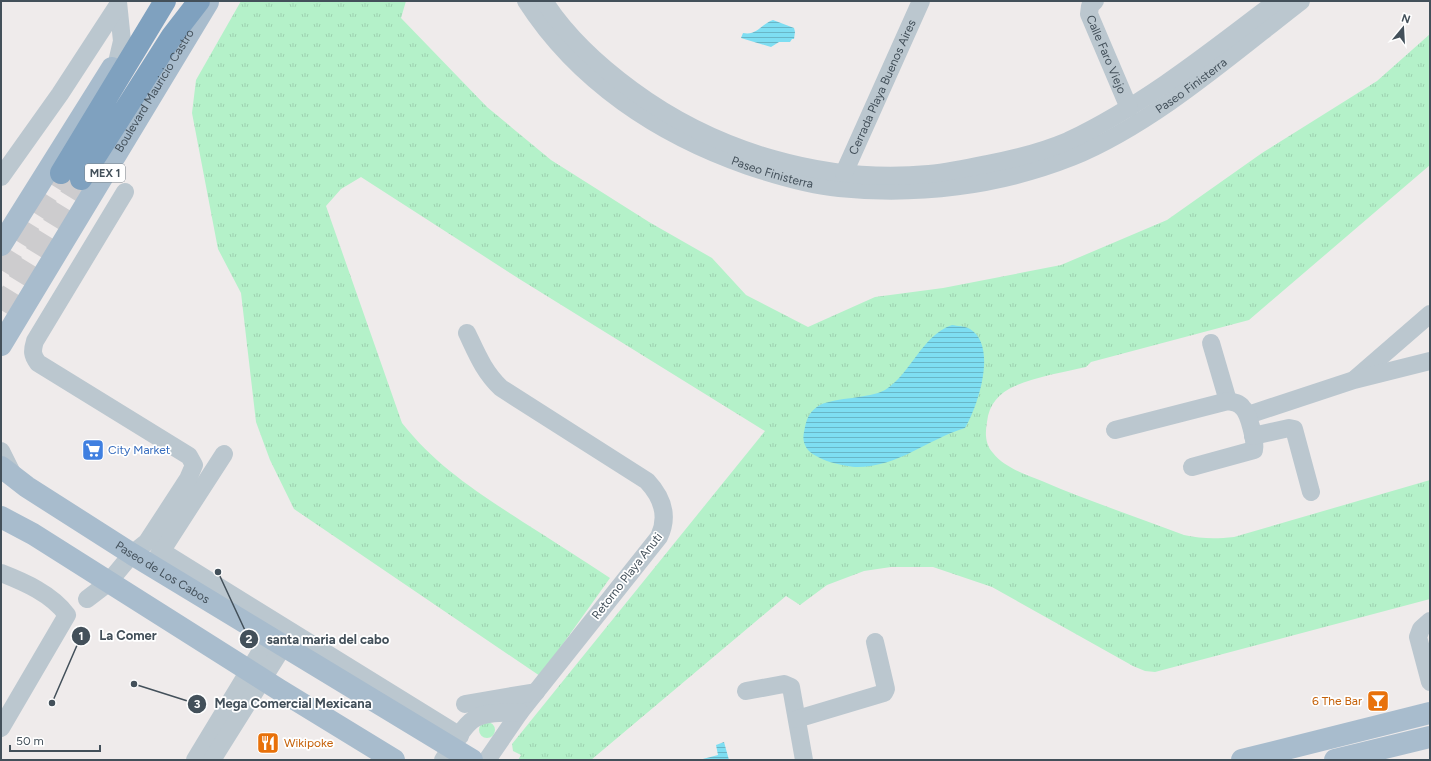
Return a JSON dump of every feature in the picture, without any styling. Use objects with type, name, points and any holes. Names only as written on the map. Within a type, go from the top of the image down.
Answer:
[{"type":"highway","points":[[60,173],[165,1]]},
{"type":"highway","name":"Boulevard Mauricio Castro","points":[[81,180],[172,36],[199,1]]},
{"type":"main road","points":[[1,245],[154,1]]},
{"type":"main road","name":"Boulevard Mauricio Castro","points":[[1,345],[8,323],[208,1]]},
{"type":"main road","name":"Paseo de Los Cabos","points":[[8,473],[132,554],[156,558],[277,640],[472,760]]},
{"type":"main road","points":[[1,517],[33,534],[108,583],[394,760]]},
{"type":"main road","points":[[1242,760],[1426,714]]},
{"type":"main road","points":[[1335,760],[1429,740]]},
{"type":"street","name":"Paseo Finisterra","points":[[526,1],[546,14],[615,78],[674,119],[708,136],[778,160],[812,168],[844,173],[895,176],[929,174],[1070,149],[1162,86],[1277,1]]},
{"type":"street","name":"Cerrada Playa Buenos Aires","points":[[844,173],[921,1]]},
{"type":"street","name":"Calle Faro Viejo","points":[[1095,1],[1090,6],[1089,14],[1129,108]]},
{"type":"street","name":"Paseo Finisterra","points":[[546,14],[589,75],[626,104],[663,129],[708,151],[764,171],[802,182],[838,188],[876,191],[956,187],[1011,176],[1070,149],[1136,123],[1176,96],[1300,1]]},
{"type":"street","points":[[118,3],[122,41],[118,58]]},
{"type":"street","points":[[1,177],[64,88],[118,3]]},
{"type":"street","points":[[87,599],[108,583],[132,554],[147,542],[188,479],[194,466],[189,456],[38,363],[33,357],[32,351],[34,341],[125,192]]},
{"type":"street","points":[[1354,380],[1390,347],[1430,314]]},
{"type":"street","name":"Retorno Playa Anuti","points":[[467,333],[483,368],[490,378],[501,388],[647,481],[662,501],[664,511],[663,529],[659,537],[520,712],[487,760]]},
{"type":"street","points":[[1211,343],[1228,402]]},
{"type":"street","points":[[1390,347],[1392,355],[1399,363],[1410,367]]},
{"type":"street","points":[[1248,416],[1269,407],[1354,380],[1430,361]]},
{"type":"street","points":[[1115,430],[1228,402],[1240,404],[1248,416],[1255,447],[1251,452],[1192,466]]},
{"type":"street","points":[[1253,436],[1289,428],[1294,429],[1311,492]]},
{"type":"street","points":[[1,451],[8,473]]},
{"type":"street","points":[[224,454],[156,558],[452,748],[475,718],[491,714],[520,712]]},
{"type":"street","points":[[1,529],[33,534]]},
{"type":"street","points":[[1,573],[16,578],[59,604],[67,615],[1,728]]},
{"type":"street","points":[[1430,622],[1421,629],[1418,637],[1430,682]]},
{"type":"street","points":[[202,755],[277,640]]},
{"type":"street","points":[[797,719],[884,693],[886,689],[875,642]]},
{"type":"street","points":[[746,691],[784,684],[789,685],[804,760]]},
{"type":"street","points":[[465,704],[536,692]]},
{"type":"street","points":[[1426,714],[1429,740]]},
{"type":"green space","points":[[241,1],[406,1],[401,18],[487,107],[551,160],[649,222],[712,258],[746,295],[808,327],[875,297],[943,288],[1061,265],[1167,220],[1262,153],[1377,81],[1430,34],[1430,165],[1249,320],[1091,362],[1086,367],[1040,377],[1015,386],[1004,392],[996,400],[988,416],[986,434],[990,450],[1009,467],[1077,495],[1184,535],[1203,538],[1234,537],[1430,480],[1430,599],[1155,672],[1145,671],[1133,666],[992,587],[933,567],[891,567],[864,571],[827,585],[800,605],[786,596],[591,760],[518,760],[521,755],[513,751],[512,744],[765,431],[521,280],[361,177],[341,189],[326,206],[402,423],[429,452],[473,489],[610,578],[540,676],[294,509],[270,460],[256,422],[241,293],[218,249],[192,113],[196,80]]},
{"type":"green space","points":[[484,722],[490,722],[495,727],[493,736],[490,738],[484,738],[479,733],[479,727]]},
{"type":"water","points":[[773,20],[794,28],[794,39],[790,42],[779,42],[771,47],[741,38],[743,33],[752,33]]},
{"type":"water","points":[[952,325],[970,329],[978,337],[983,349],[983,377],[980,391],[965,428],[951,433],[899,458],[870,466],[855,467],[842,465],[820,458],[808,450],[803,438],[807,420],[814,409],[827,402],[870,395],[885,390],[902,375],[932,338],[941,330]]},
{"type":"water","points":[[724,742],[729,760],[699,760],[718,755],[716,745]]},
{"type":"tunnel","points":[[1,270],[61,173]]},
{"type":"tunnel","points":[[1,310],[81,179]]},
{"type":"place","name":"City Market","points":[[93,450]]},
{"type":"place","name":"santa maria del cabo","points":[[218,572]]},
{"type":"place","name":"Mega Comercial Mexicana","points":[[134,684]]},
{"type":"place","name":"6 The Bar","points":[[1378,701]]},
{"type":"place","name":"La Comer","points":[[52,703]]},
{"type":"place","name":"Wikipoke","points":[[268,743]]}]
